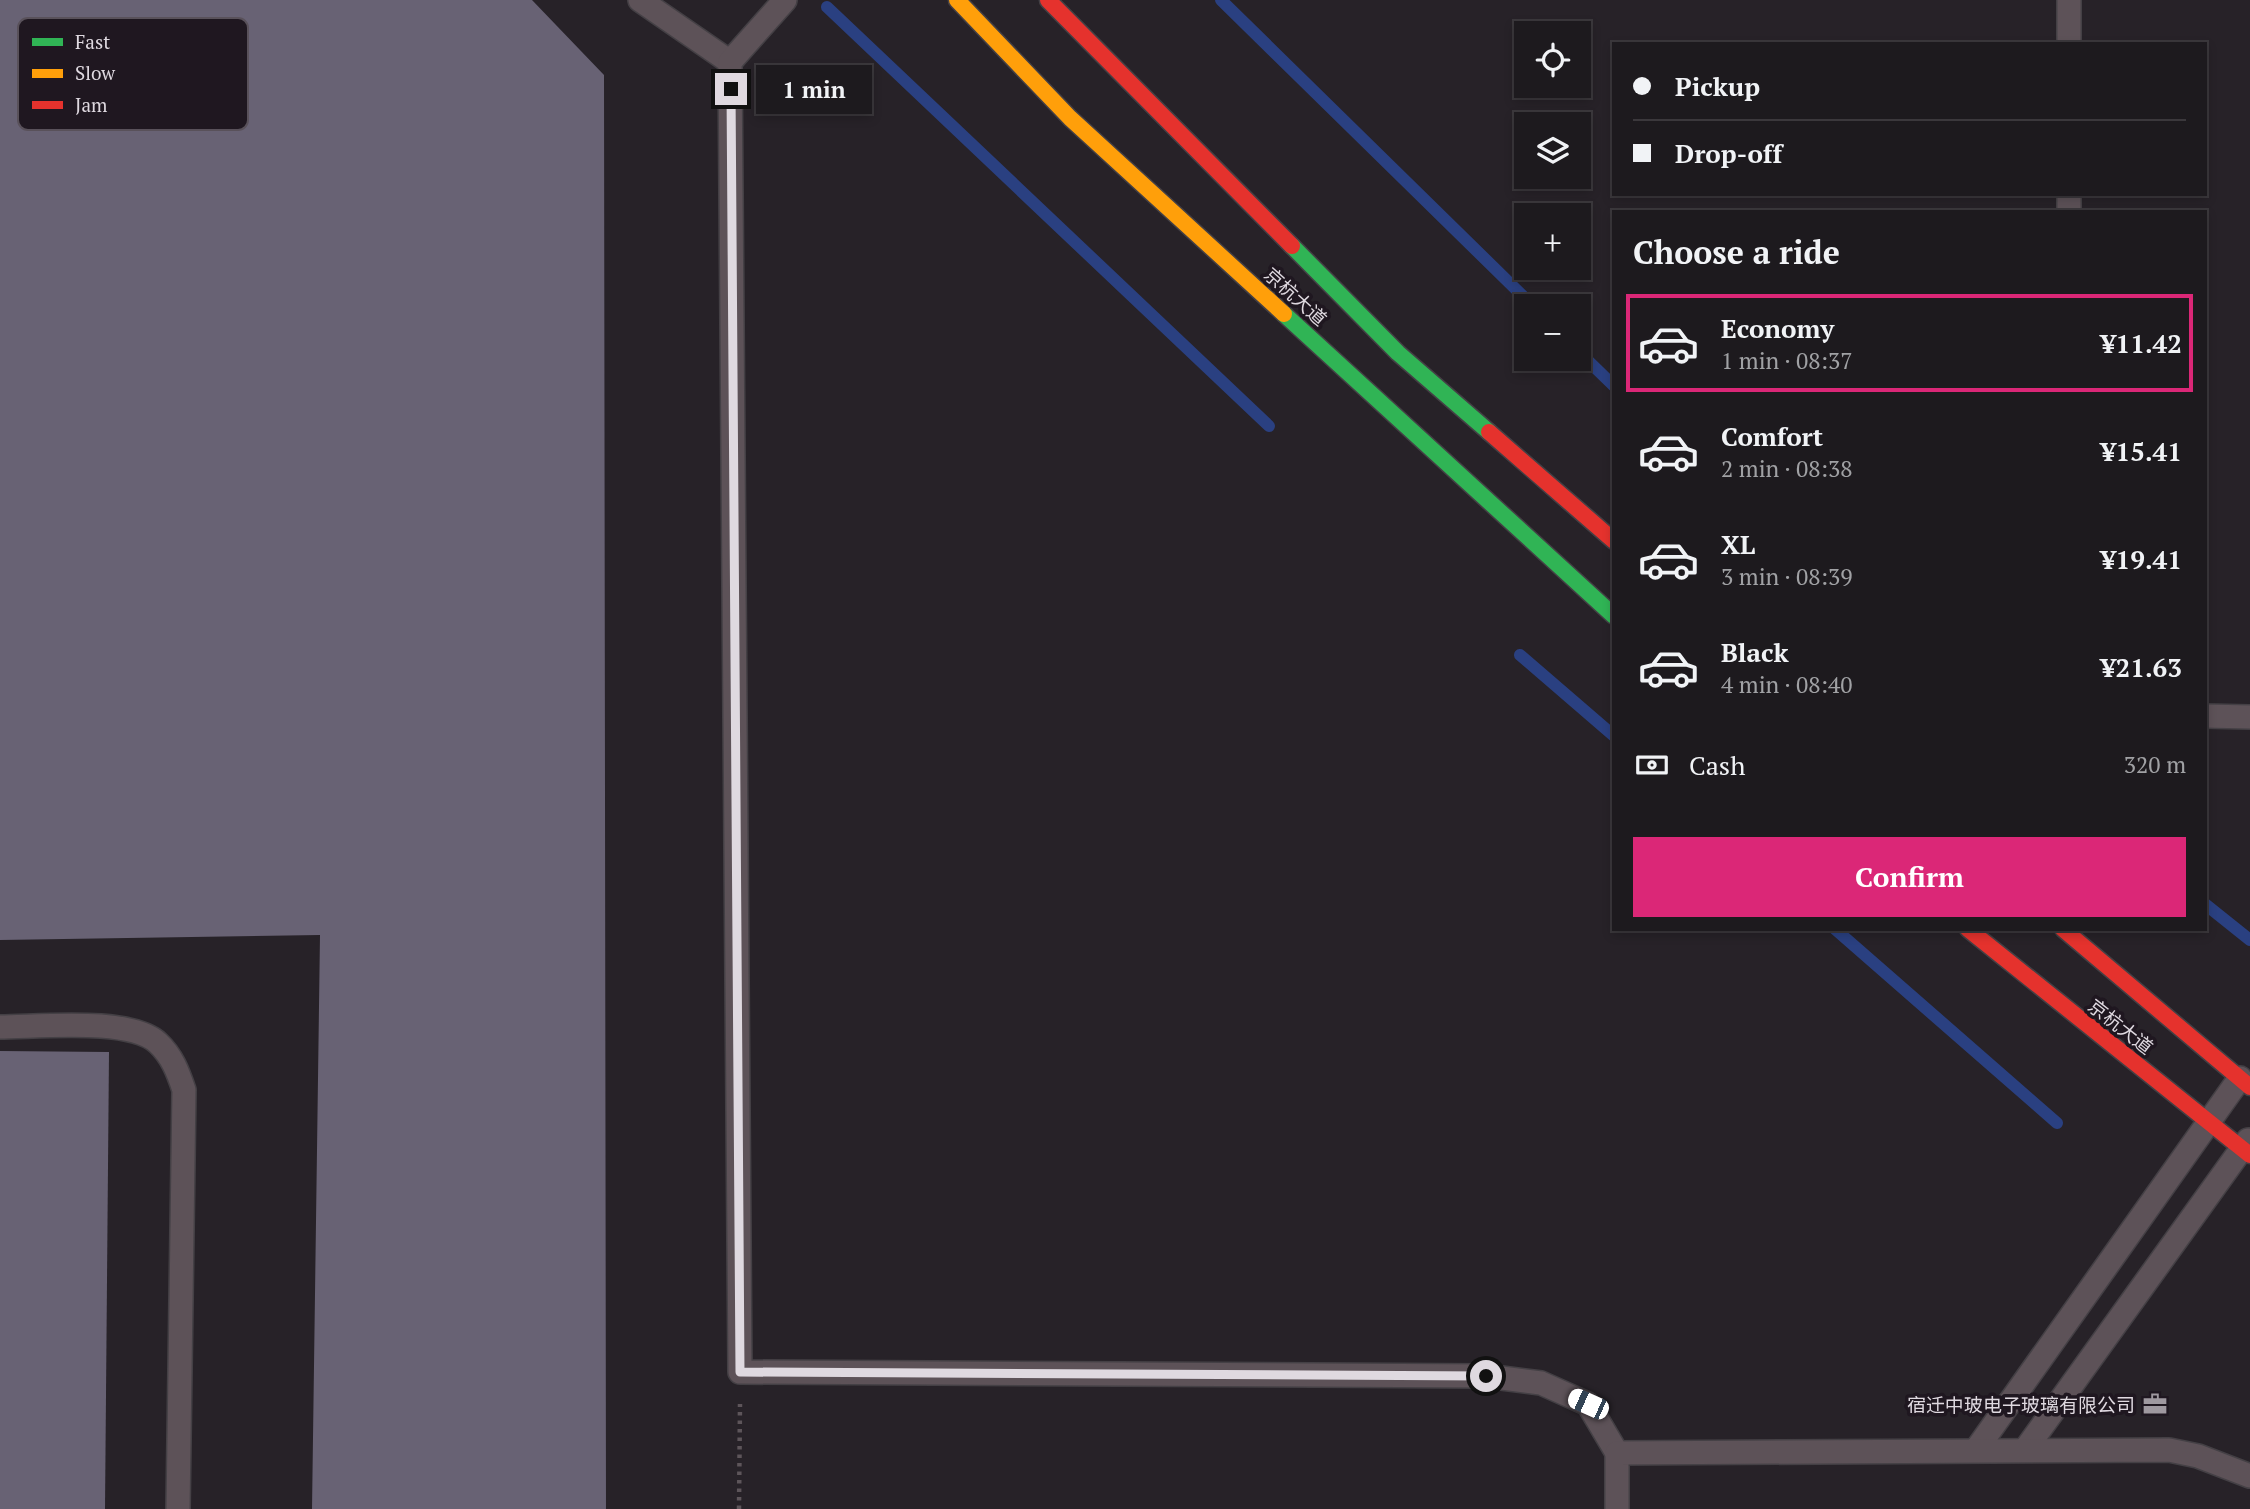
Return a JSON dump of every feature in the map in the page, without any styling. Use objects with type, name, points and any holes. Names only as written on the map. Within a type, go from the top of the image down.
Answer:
[{"type":"main road","name":"京杭大道","points":[[957,0],[1070,118],[1612,614]]},
{"type":"main road","name":"京杭大道","points":[[1048,0],[1398,353],[1612,539]]},
{"type":"main road","name":"京杭大道","points":[[1970,931],[2209,1123],[2247,1146]]},
{"type":"main road","name":"京杭大道","points":[[2065,931],[2245,1082]]},
{"type":"lane","points":[[640,0],[730,61]]},
{"type":"lane","points":[[785,0],[730,61],[740,1372],[1486,1376],[1541,1383],[1588,1404],[1617,1453],[1617,1509]]},
{"type":"lane","points":[[2068,0],[2068,42]]},
{"type":"lane","points":[[2207,716],[2250,717]]},
{"type":"lane","points":[[0,1027],[126,1028],[156,1041],[173,1060],[184,1090],[178,1509]]},
{"type":"lane","points":[[1976,1450],[2209,1123],[2245,1082]]},
{"type":"lane","points":[[2025,1450],[2247,1146]]},
{"type":"lane","points":[[1617,1453],[2169,1450],[2198,1456],[2250,1476]]},
{"type":"path","points":[[739,1509],[740,1372]]},
{"type":"building","points":[[0,0],[532,0],[604,75],[606,1509],[312,1509],[320,935],[0,940]]},
{"type":"building","points":[[0,1051],[109,1052],[105,1509],[0,1509]]},
{"type":"waterway","points":[[1221,0],[1521,294]]},
{"type":"waterway","points":[[827,7],[1269,426]]},
{"type":"waterway","points":[[1591,364],[1612,384]]},
{"type":"waterway","points":[[1520,655],[1612,734]]},
{"type":"waterway","points":[[2207,906],[2250,940]]},
{"type":"waterway","points":[[1837,931],[2057,1123]]},
{"type":"traffic: fast","points":[[1292,246],[1398,353],[1489,432]]},
{"type":"traffic: fast","points":[[1284,314],[1612,614]]},
{"type":"traffic: slow","points":[[957,0],[1070,118],[1284,314]]},
{"type":"traffic: jam","points":[[1048,0],[1292,246]]},
{"type":"traffic: jam","points":[[1489,432],[1612,539]]},
{"type":"traffic: jam","points":[[1970,931],[2250,1155]]},
{"type":"traffic: jam","points":[[2065,931],[2250,1087]]},
{"type":"place","name":"宿迁中玻电子玻璃有限公司","points":[[2155,1404]]},
{"type":"route","points":[[731,89],[740,1372],[1486,1376]]}]
